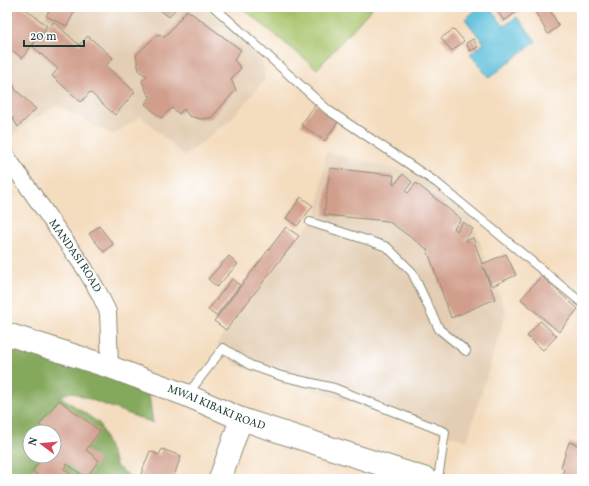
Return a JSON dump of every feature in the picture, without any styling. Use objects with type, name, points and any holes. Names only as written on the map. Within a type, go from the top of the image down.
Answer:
[{"type":"main road","name":"MWAI KIBAKI ROAD","points":[[7,334],[110,367],[186,395],[241,419],[426,479]]},
{"type":"main road","points":[[220,479],[241,419]]},
{"type":"street","name":"MANDASI ROAD","points":[[7,157],[85,269],[99,293],[108,312],[110,367]]},
{"type":"lane","points":[[214,7],[328,110],[438,183],[582,303]]},
{"type":"lane","points":[[310,222],[387,247],[412,272],[439,329],[466,351]]},
{"type":"lane","points":[[186,395],[223,348],[250,365],[281,376],[334,388],[445,432],[438,479]]},
{"type":"shaded area","points":[[7,7],[203,7],[252,43],[263,64],[265,80],[229,121],[184,156],[141,116],[113,135],[56,105],[10,137],[7,129]]},
{"type":"shaded area","points":[[326,152],[418,174],[470,217],[506,312],[467,441],[236,365],[217,343],[317,215]]},
{"type":"green space","points":[[241,7],[373,7],[317,69]]},
{"type":"green space","points":[[7,335],[147,381],[153,423],[71,392],[60,396],[99,423],[117,467],[134,479],[7,479]]},
{"type":"water","points":[[480,7],[489,7],[504,26],[517,17],[536,41],[489,78],[470,54],[484,43],[465,19]]},
{"type":"building","points":[[11,7],[23,7],[47,26],[22,58],[9,48],[11,45],[7,42],[7,13]]},
{"type":"building","points":[[51,7],[77,7],[67,26],[46,16]]},
{"type":"building","points":[[156,7],[177,7],[169,17]]},
{"type":"building","points":[[495,7],[524,7],[504,21]]},
{"type":"building","points":[[538,7],[548,7],[559,26],[548,34],[534,10]]},
{"type":"building","points":[[187,10],[241,50],[234,60],[241,68],[231,79],[236,90],[211,118],[201,119],[189,116],[184,109],[179,114],[172,108],[161,118],[145,104],[151,96],[148,95],[142,81],[147,76],[139,71],[136,55],[158,34],[165,37]]},
{"type":"building","points":[[54,22],[79,45],[88,36],[113,58],[106,66],[135,92],[115,115],[90,92],[81,102],[52,76],[58,69],[32,46]]},
{"type":"building","points":[[454,29],[464,41],[452,51],[441,38]]},
{"type":"building","points":[[473,39],[478,47],[470,51],[466,43]]},
{"type":"building","points":[[7,67],[15,89],[36,109],[18,127],[7,110]]},
{"type":"building","points":[[316,104],[339,120],[325,141],[301,125]]},
{"type":"building","points":[[330,168],[392,175],[394,176],[393,183],[395,184],[403,174],[412,182],[405,191],[408,193],[416,183],[461,219],[454,228],[457,231],[463,222],[473,229],[465,239],[466,241],[473,238],[482,264],[506,254],[516,275],[492,286],[483,267],[495,299],[451,318],[427,249],[388,221],[324,215]]},
{"type":"building","points":[[301,197],[313,206],[297,226],[286,218]]},
{"type":"building","points":[[99,226],[113,244],[104,252],[89,234]]},
{"type":"building","points":[[286,227],[299,236],[226,330],[214,321]]},
{"type":"building","points":[[229,256],[238,264],[217,287],[208,279]]},
{"type":"building","points":[[541,276],[578,309],[559,332],[521,299]]},
{"type":"building","points":[[232,279],[240,285],[216,316],[208,310]]},
{"type":"building","points":[[540,321],[557,336],[543,350],[527,336]]},
{"type":"building","points":[[59,400],[100,431],[86,450],[99,460],[86,478],[67,464],[64,469],[77,479],[43,479],[32,471],[37,464],[62,464],[62,424],[40,424]]},
{"type":"building","points":[[569,442],[582,446],[582,479],[562,475],[564,468],[561,467]]},
{"type":"building","points":[[162,449],[181,456],[173,479],[139,479],[150,451],[159,455]]}]
